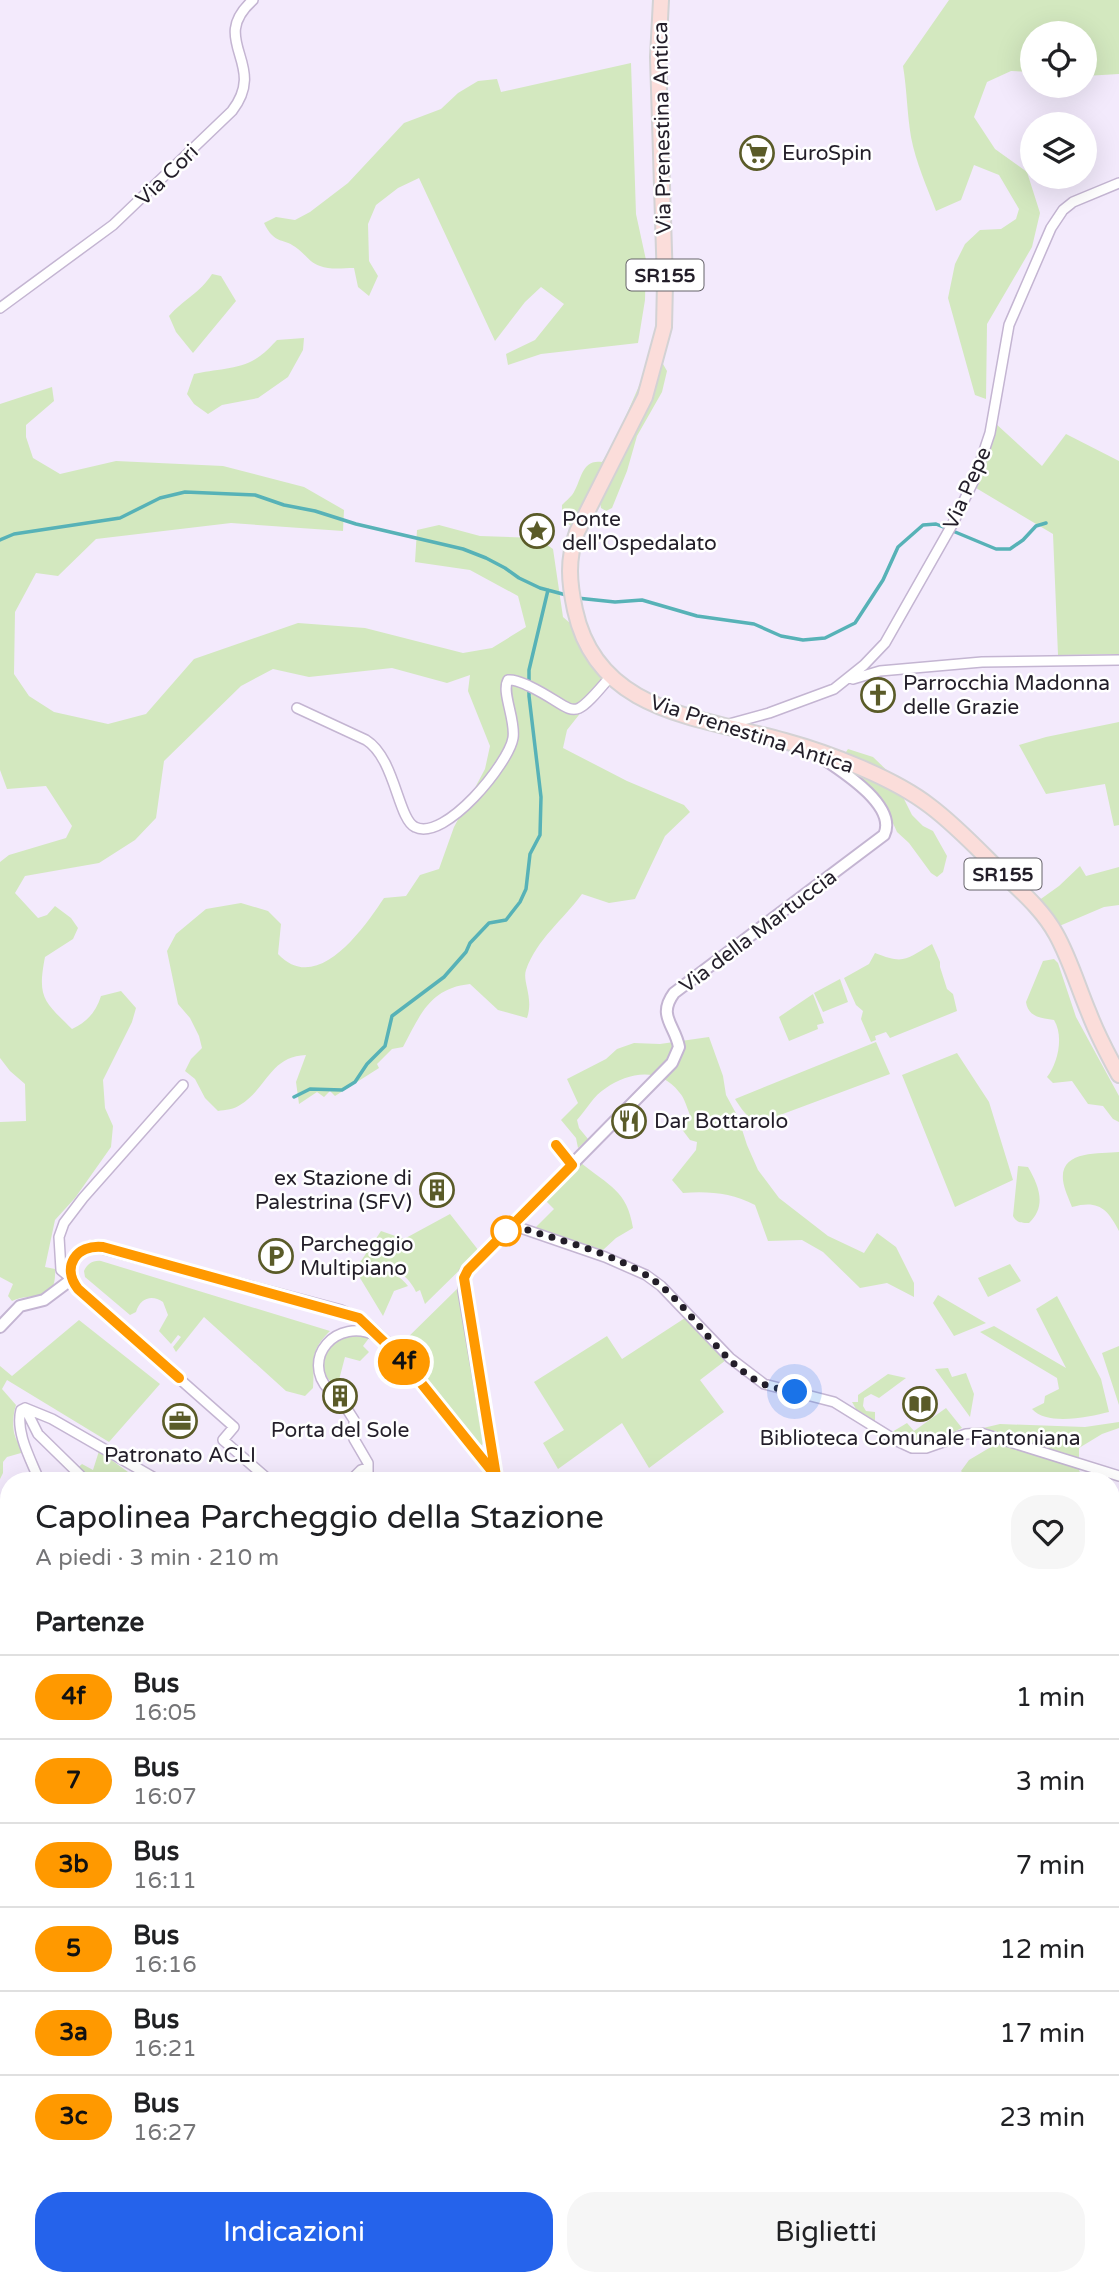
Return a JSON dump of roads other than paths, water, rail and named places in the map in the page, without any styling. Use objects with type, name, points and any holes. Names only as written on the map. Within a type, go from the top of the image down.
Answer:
[{"type":"main road","name":"Via Prenestina Antica","points":[[662,0],[658,57],[665,283],[663,332],[645,397],[577,532],[569,565],[570,588],[581,636],[593,657],[610,677],[635,695],[655,705],[809,748],[879,777],[922,800],[953,825],[1024,895],[1055,932],[1088,1012],[1119,1074]]},
{"type":"street","name":"Via Cori","points":[[0,308],[114,225],[229,115],[241,98],[245,82],[234,25],[240,13],[253,0]]},
{"type":"street","name":"Via Pepe","points":[[724,725],[769,713],[839,686],[873,657],[889,639],[975,478],[987,444],[1011,317],[1051,228],[1063,210],[1073,202],[1119,183]]},
{"type":"street","points":[[839,686],[858,677],[892,670],[982,662],[1119,660]]},
{"type":"street","points":[[297,708],[374,746],[391,773],[407,819],[414,827],[424,829],[447,819],[469,803],[506,755],[512,744],[514,730],[506,684],[512,679],[568,709],[578,710],[586,705],[610,677]]},
{"type":"street","name":"Via della Martuccia","points":[[512,1225],[674,1060],[679,1052],[679,1043],[668,1021],[667,1009],[674,992],[881,840],[886,833],[886,818],[874,800],[850,777],[809,748]]},
{"type":"street","points":[[71,1275],[61,1270],[59,1237],[64,1223],[183,1085]]},
{"type":"street","points":[[497,1472],[464,1278],[468,1270],[512,1225],[598,1254],[646,1275],[661,1286],[730,1358],[756,1380],[769,1386],[834,1402],[907,1447],[926,1448],[966,1434],[981,1433],[1106,1472]]},
{"type":"street","points":[[257,1472],[223,1440],[234,1427],[80,1292],[71,1275],[73,1259],[78,1253],[91,1247],[103,1247],[359,1318],[401,1358],[493,1472]]},
{"type":"street","points":[[0,1327],[20,1306],[44,1300],[71,1275]]},
{"type":"street","points":[[329,1390],[322,1378],[320,1363],[324,1347],[346,1323],[346,1316],[341,1311]]},
{"type":"street","points":[[333,1337],[354,1330],[382,1339]]},
{"type":"street","points":[[345,1406],[354,1420],[354,1439],[368,1463],[368,1472]]},
{"type":"street","points":[[25,1408],[19,1414],[19,1426],[36,1472]]},
{"type":"street","points":[[25,1408],[38,1434],[77,1472]]},
{"type":"street","points":[[25,1408],[52,1419],[144,1472]]},
{"type":"street","points":[[358,1472],[367,1468]]},
{"type":"waterway","points":[[0,540],[14,534],[120,518],[160,498],[185,492],[255,495],[356,524],[463,549],[486,558],[540,588],[570,596]]},
{"type":"waterway","points":[[577,598],[615,602],[642,600],[697,616],[754,624],[781,636],[803,640],[825,638],[855,623],[883,580],[898,547],[923,525],[936,524],[996,549],[1010,549],[1036,526],[1046,523]]},
{"type":"waterway","points":[[294,1097],[310,1089],[342,1090],[355,1082],[367,1064],[385,1046],[392,1016],[444,977],[489,923],[506,920],[520,902],[526,889],[530,854],[540,835],[541,797],[529,696],[529,670],[548,590]]},
{"type":"tunnel","points":[[329,1390],[345,1406]]},
{"type":"place","name":"EuroSpin","points":[[757,153]]},
{"type":"place","name":"Ponte dell'Ospedalato","points":[[537,531]]},
{"type":"place","name":"Parrocchia Madonna delle Grazie","points":[[878,695]]},
{"type":"place","name":"Dar Bottarolo","points":[[629,1121]]},
{"type":"place","name":"ex Stazione di Palestrina (SFV)","points":[[437,1190]]},
{"type":"place","name":"Parcheggio Multipiano","points":[[276,1256]]},
{"type":"place","name":"Porta del Sole","points":[[340,1396]]},
{"type":"place","name":"Biblioteca Comunale Fantoniana","points":[[920,1404]]},
{"type":"place","name":"Patronato ACLI","points":[[180,1421]]}]
